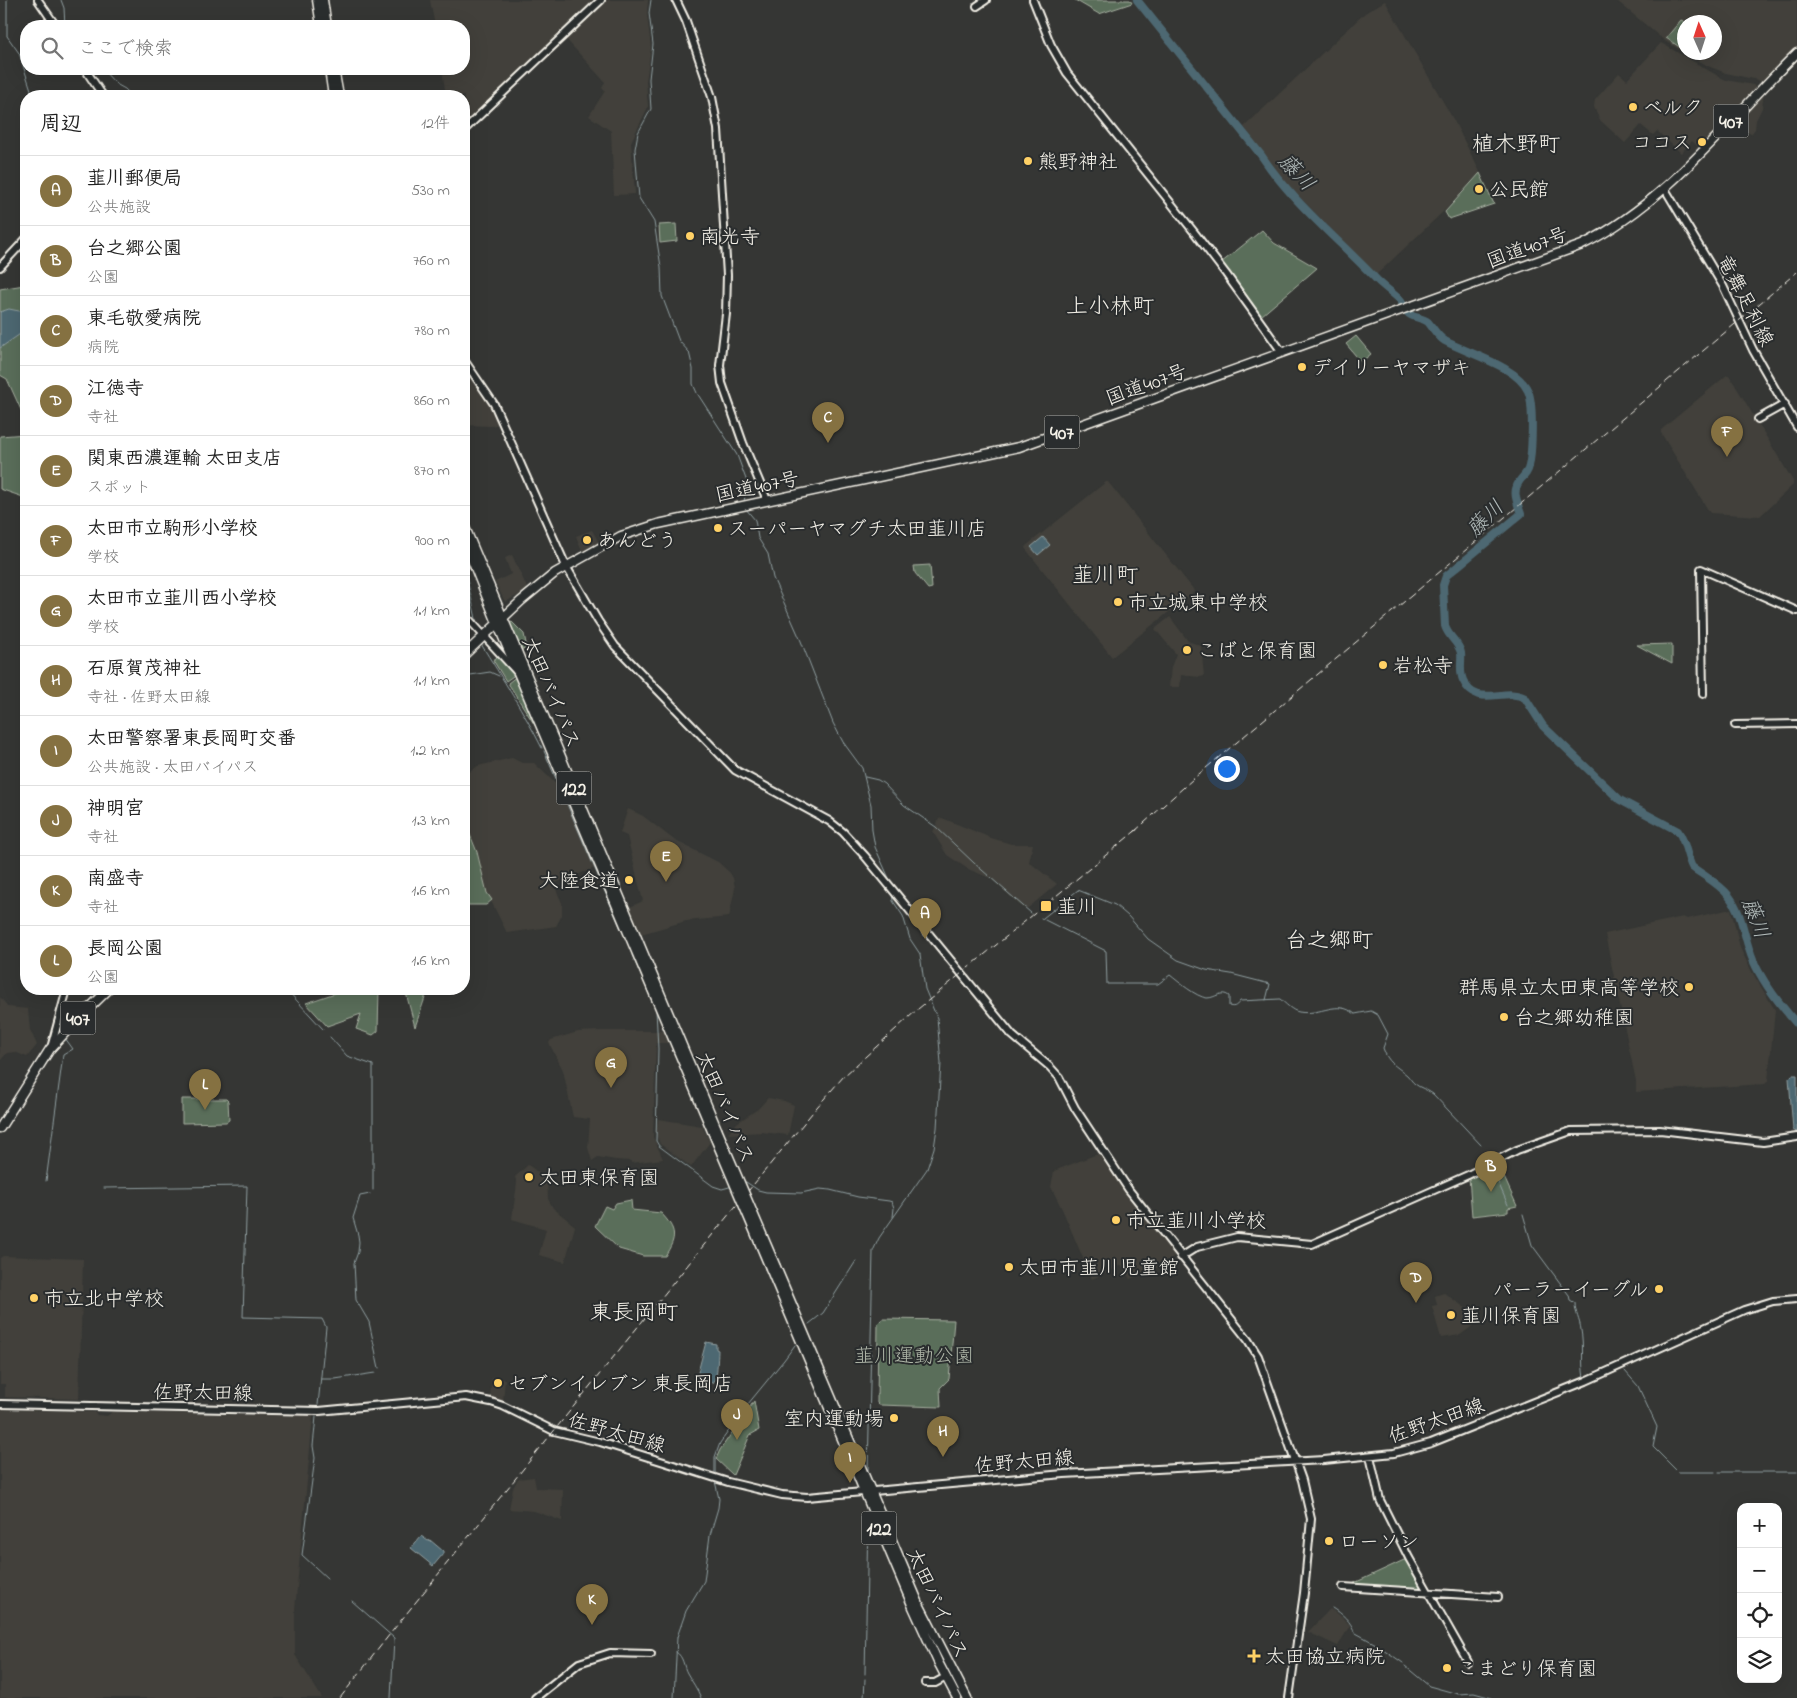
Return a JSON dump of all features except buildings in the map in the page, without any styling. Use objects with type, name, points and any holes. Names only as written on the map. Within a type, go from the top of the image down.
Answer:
[{"type":"highway","points":[[317,0],[320,20]]},
{"type":"highway","points":[[323,0],[326,20]]},
{"type":"highway","name":"国道407号","points":[[470,649],[542,582],[566,566],[622,536],[646,527],[1019,447],[1582,245],[1620,224],[1665,189],[1797,53]]},
{"type":"highway","points":[[330,75],[332,90]]},
{"type":"highway","points":[[335,75],[338,90]]},
{"type":"highway","name":"太田バイパス","points":[[470,541],[520,676],[715,1130]]},
{"type":"highway","name":"太田バイパス","points":[[470,553],[500,620],[773,1267],[913,1607],[957,1698]]},
{"type":"highway","name":"407","points":[[0,1128],[50,1049],[78,1018],[103,995]]},
{"type":"highway","name":"太田バイパス","points":[[867,1492],[937,1642],[967,1698]]},
{"type":"highway","points":[[937,1642],[938,1651],[963,1698]]},
{"type":"street","points":[[38,0],[52,20]]},
{"type":"street","points":[[470,124],[601,0]]},
{"type":"street","points":[[676,0],[686,21],[712,97],[718,129],[727,275],[726,314],[720,364],[722,382],[767,500]]},
{"type":"street","points":[[977,6],[986,0]]},
{"type":"street","points":[[1033,0],[1051,44],[1067,73],[1214,258],[1282,352]]},
{"type":"street","points":[[89,75],[99,90]]},
{"type":"street","name":"竜舞足利線","points":[[1665,189],[1724,287],[1753,350],[1797,427]]},
{"type":"street","points":[[0,267],[20,245]]},
{"type":"street","points":[[470,369],[494,404],[566,566],[615,646],[722,758],[742,774],[816,812],[833,823],[865,856],[1012,1035],[1054,1071],[1075,1108],[1129,1190],[1248,1340],[1258,1356],[1307,1496],[1311,1530],[1289,1698]]},
{"type":"street","points":[[1758,419],[1785,404]]},
{"type":"street","points":[[1703,694],[1701,568],[1797,611]]},
{"type":"street","points":[[470,621],[520,676]]},
{"type":"street","points":[[1735,725],[1797,724]]},
{"type":"street","points":[[50,1049],[64,995]]},
{"type":"street","points":[[1181,1257],[1197,1247],[1237,1237],[1312,1244],[1461,1178],[1517,1150],[1571,1131],[1660,1130],[1762,1142],[1797,1137]]},
{"type":"street","name":"佐野太田線","points":[[0,1404],[319,1411],[466,1398],[503,1406],[554,1431],[600,1442],[724,1481],[794,1497],[808,1497],[1064,1474],[1296,1462],[1394,1453],[1432,1443],[1586,1381],[1744,1310],[1773,1302],[1797,1299]]},
{"type":"street","points":[[1370,1456],[1380,1500],[1428,1593],[1468,1662]]},
{"type":"street","points":[[1343,1587],[1498,1597]]},
{"type":"street","points":[[535,1698],[579,1664],[610,1653],[651,1654]]},
{"type":"street","points":[[925,1683],[935,1682],[946,1677]]},
{"type":"shaded area","points":[[430,0],[597,0],[470,121],[470,90],[445,90],[443,75],[470,75],[470,20],[434,20]]},
{"type":"shaded area","points":[[604,0],[648,0],[647,14],[651,48],[646,81],[648,107],[631,142],[635,194],[614,195],[611,131],[589,116],[605,91],[602,88],[605,82],[565,38]]},
{"type":"shaded area","points":[[1616,0],[1797,0],[1797,48],[1764,83],[1726,73],[1698,60],[1722,60],[1722,15],[1677,15],[1677,48],[1665,41]]},
{"type":"shaded area","points":[[1385,1],[1453,119],[1480,172],[1447,208],[1376,275],[1281,178],[1244,127],[1365,13]]},
{"type":"shaded area","points":[[1661,43],[1677,52],[1677,60],[1690,60],[1726,80],[1753,85],[1757,89],[1701,149],[1692,141],[1681,153],[1657,131],[1653,135],[1641,125],[1625,143],[1600,120],[1594,107],[1595,100],[1619,73],[1627,80]]},
{"type":"shaded area","points":[[1764,92],[1762,108],[1756,120],[1755,129],[1751,134],[1733,125]]},
{"type":"shaded area","points":[[470,373],[481,387],[500,424],[491,426],[470,425]]},
{"type":"shaded area","points":[[1729,375],[1793,481],[1793,485],[1760,516],[1710,513],[1661,433],[1661,430]]},
{"type":"shaded area","points":[[1108,482],[1194,592],[1112,657],[1025,548]]},
{"type":"shaded area","name":"あんどう","points":[[592,530],[599,543],[583,553],[576,536]]},
{"type":"shaded area","points":[[512,555],[528,590],[505,602],[495,582],[511,574],[505,558]]},
{"type":"shaded area","name":"こばと保育園","points":[[1170,617],[1188,641],[1201,646],[1204,676],[1181,675],[1180,687],[1169,687],[1171,667],[1176,654],[1155,629]]},
{"type":"shaded area","points":[[512,758],[522,763],[534,763],[559,787],[595,868],[555,883],[554,885],[562,903],[562,915],[556,926],[507,933],[487,893],[477,852],[470,835],[470,772],[478,766]]},
{"type":"shaded area","points":[[628,809],[643,816],[674,840],[718,862],[730,873],[735,888],[729,917],[686,921],[641,934],[630,907],[643,901],[627,836],[620,833]]},
{"type":"shaded area","points":[[942,818],[1011,844],[1033,844],[1029,862],[1057,884],[1028,908],[1023,908],[990,878],[968,869],[947,855],[933,832],[939,819]]},
{"type":"shaded area","name":"群馬県立太田東高等学校","points":[[1731,909],[1740,948],[1775,1010],[1768,1081],[1765,1084],[1636,1092],[1636,1081],[1605,934]]},
{"type":"shaded area","points":[[0,997],[8,1007],[28,1009],[30,1030],[37,1045],[27,1057],[15,1052],[7,1053],[0,1061]]},
{"type":"shaded area","points":[[664,1031],[669,1043],[656,1043],[653,1137],[663,1159],[631,1163],[631,1161],[598,1157],[592,1161],[588,1148],[590,1119],[573,1117],[563,1070],[549,1043],[551,1040],[578,1032]]},
{"type":"shaded area","points":[[768,1098],[794,1105],[788,1135],[762,1132],[728,1134],[737,1123],[758,1109]]},
{"type":"shaded area","points":[[658,1119],[702,1126],[710,1142],[691,1167],[660,1144],[656,1134]]},
{"type":"shaded area","points":[[1100,1153],[1127,1193],[1176,1255],[1157,1268],[1130,1279],[1122,1265],[1092,1279],[1051,1187],[1054,1171]]},
{"type":"shaded area","points":[[528,1165],[547,1179],[548,1199],[553,1208],[575,1226],[565,1262],[539,1255],[546,1229],[512,1219],[517,1183],[515,1177]]},
{"type":"shaded area","points":[[3,1256],[83,1259],[79,1399],[5,1397],[5,1384],[0,1384],[0,1258]]},
{"type":"shaded area","points":[[1444,1293],[1481,1320],[1460,1335],[1441,1338],[1432,1306],[1437,1305],[1435,1296]]},
{"type":"shaded area","points":[[492,1378],[505,1379],[503,1402],[490,1397]]},
{"type":"shaded area","points":[[0,1409],[95,1412],[97,1415],[107,1416],[112,1412],[313,1416],[295,1609],[295,1655],[322,1698],[0,1698]]},
{"type":"shaded area","points":[[534,1477],[536,1488],[563,1489],[562,1521],[534,1511],[509,1509],[513,1488],[518,1479]]},
{"type":"shaded area","points":[[1330,1609],[1350,1625],[1338,1646],[1308,1632]]},
{"type":"green space","points":[[1075,0],[1130,0],[1132,3],[1099,14]]},
{"type":"green space","points":[[1677,25],[1677,45],[1666,38]]},
{"type":"green space","points":[[1480,173],[1494,204],[1449,219],[1445,212]]},
{"type":"green space","points":[[676,224],[677,241],[660,243],[659,225]]},
{"type":"green space","points":[[1262,230],[1274,243],[1317,268],[1261,316],[1221,263]]},
{"type":"green space","points":[[20,286],[20,408],[7,379],[0,375],[0,289]]},
{"type":"green space","points":[[1356,336],[1371,354],[1361,362],[1346,344]]},
{"type":"green space","points":[[20,434],[20,496],[0,489],[0,436]]},
{"type":"green space","points":[[930,565],[932,588],[928,589],[915,573],[914,566]]},
{"type":"green space","points":[[512,622],[524,634],[527,648],[520,651],[509,624]]},
{"type":"green space","points":[[1672,644],[1672,664],[1637,645]]},
{"type":"green space","points":[[499,656],[516,674],[506,681],[493,660]]},
{"type":"green space","points":[[517,676],[539,726],[536,727],[508,683]]},
{"type":"green space","points":[[470,835],[477,852],[487,893],[492,900],[486,905],[470,905]]},
{"type":"green space","points":[[329,995],[379,995],[378,1031],[373,1035],[356,1029],[361,1014],[327,1026],[306,1003]]},
{"type":"green space","points":[[407,995],[426,995],[415,1027]]},
{"type":"green space","points":[[182,1099],[226,1099],[228,1101],[229,1120],[226,1122],[182,1123]]},
{"type":"green space","points":[[1496,1164],[1499,1166],[1517,1206],[1508,1208],[1508,1212],[1472,1216],[1469,1177]]},
{"type":"green space","points":[[631,1200],[632,1210],[661,1213],[670,1224],[674,1234],[672,1244],[665,1256],[643,1256],[619,1249],[595,1226],[605,1206],[612,1209],[616,1203]]},
{"type":"green space","name":"韮川運動公園","points":[[882,1319],[954,1320],[949,1379],[940,1388],[941,1407],[879,1405],[877,1403],[878,1323]]},
{"type":"green space","points":[[754,1401],[759,1430],[750,1435],[733,1475],[716,1459],[720,1450]]},
{"type":"green space","points":[[1404,1560],[1407,1561],[1421,1586],[1419,1589],[1350,1585]]},
{"type":"water","points":[[9,309],[19,311],[20,334],[0,348],[0,312]]},
{"type":"water","points":[[1043,537],[1050,545],[1038,555],[1031,547]]},
{"type":"water","points":[[1792,1075],[1797,1075],[1797,1132],[1793,1130],[1789,1078]]},
{"type":"water","points":[[706,1342],[716,1344],[716,1349],[718,1350],[716,1378],[712,1383],[702,1378],[698,1372]]},
{"type":"water","points":[[421,1536],[428,1541],[430,1540],[443,1551],[443,1554],[433,1566],[411,1548]]},
{"type":"waterway","points":[[7,0],[7,36],[20,56]]},
{"type":"waterway","points":[[61,0],[64,8],[65,20]]},
{"type":"waterway","points":[[651,0],[649,13],[653,44],[649,79],[651,109],[638,133],[635,149],[639,198],[654,222],[661,267],[662,296],[679,341],[689,352],[693,369],[693,384],[697,393],[737,455],[747,482],[744,502]]},
{"type":"waterway","name":"藤川","points":[[1137,0],[1287,189],[1377,280],[1400,300],[1405,310],[1412,316],[1428,322],[1445,341],[1514,374],[1528,391],[1532,417],[1532,440],[1528,470],[1516,488],[1521,514],[1446,576],[1443,585],[1445,626],[1460,649],[1463,680],[1475,694],[1483,696],[1509,694],[1525,698],[1543,726],[1620,800],[1678,831],[1692,867],[1712,880],[1734,903],[1757,968],[1773,994],[1797,1024]]},
{"type":"waterway","points":[[26,75],[31,90]]},
{"type":"waterway","points":[[108,75],[116,84],[126,90]]},
{"type":"waterway","points":[[746,509],[755,520],[758,538],[768,554],[773,578],[801,641],[833,723],[843,742],[862,768],[871,805],[875,847],[892,885]]},
{"type":"waterway","points":[[470,592],[477,623]]},
{"type":"waterway","points":[[481,644],[542,748]]},
{"type":"waterway","points":[[470,675],[490,672],[499,676]]},
{"type":"waterway","points":[[544,751],[621,929]]},
{"type":"waterway","points":[[865,777],[878,780],[884,784],[904,805],[936,827],[1031,913]]},
{"type":"waterway","points":[[1043,918],[1078,890],[1115,905],[1128,916],[1148,939],[1178,960],[1206,970],[1270,984],[1266,1000]]},
{"type":"waterway","points":[[868,1472],[873,1251],[879,1238],[927,1169],[934,1148],[937,1128],[941,1063],[937,1018],[925,989],[920,954],[910,939],[903,916],[893,901],[892,894]]},
{"type":"waterway","points":[[1041,918],[1106,951],[1107,984],[1158,984],[1170,975],[1188,989],[1203,997],[1210,998],[1226,994],[1229,996],[1229,1006],[1231,1007],[1236,1006],[1240,1001],[1280,999],[1291,1009],[1299,1012],[1307,1013],[1335,1008],[1342,1008],[1355,1014],[1371,1011],[1378,1015],[1388,1034],[1383,1048],[1390,1060],[1415,1084],[1433,1094],[1481,1145]]},
{"type":"waterway","points":[[632,955],[656,1010],[658,1049],[656,1141],[659,1146],[713,1186],[722,1189],[733,1186]]},
{"type":"waterway","points":[[292,995],[323,1029]]},
{"type":"waterway","points":[[330,1037],[347,1056],[373,1065],[373,1190]]},
{"type":"waterway","points":[[46,1181],[63,1055],[73,1049],[65,1038]]},
{"type":"waterway","points":[[1494,1173],[1508,1205]]},
{"type":"waterway","points":[[743,1183],[746,1182],[758,1190],[766,1192],[801,1193],[820,1189],[889,1201],[892,1202],[894,1208],[893,1217]]},
{"type":"waterway","points":[[104,1188],[247,1186],[243,1317],[322,1319],[326,1327],[318,1405]]},
{"type":"waterway","points":[[370,1194],[360,1196],[353,1218],[359,1242],[354,1263],[356,1300],[369,1322],[379,1368]]},
{"type":"waterway","points":[[1523,1214],[1532,1245],[1569,1295],[1570,1300],[1575,1303],[1582,1336],[1584,1378],[1614,1365]]},
{"type":"waterway","points":[[809,1324],[823,1313],[856,1261]]},
{"type":"waterway","points":[[715,1475],[715,1457],[720,1443],[795,1345]]},
{"type":"waterway","points":[[1625,1371],[1638,1386],[1657,1427],[1653,1447],[1678,1472],[1715,1472]]},
{"type":"waterway","points":[[321,1379],[335,1379],[375,1373]]},
{"type":"waterway","points":[[316,1417],[313,1446],[315,1458],[302,1555],[327,1578]]},
{"type":"waterway","points":[[1719,1472],[1797,1472]]},
{"type":"waterway","points":[[674,1698],[677,1637],[686,1611],[704,1581],[710,1535],[719,1499],[715,1481]]},
{"type":"waterway","points":[[865,1674],[868,1517]]},
{"type":"waterway","points":[[352,1601],[394,1638],[391,1698]]},
{"type":"waterway","points":[[1333,1608],[1349,1621],[1354,1632],[1376,1644],[1403,1663]]},
{"type":"waterway","points":[[676,1652],[682,1659],[687,1673],[701,1698]]},
{"type":"waterway","points":[[1405,1666],[1429,1686],[1458,1694],[1474,1693],[1492,1698]]},
{"type":"waterway","points":[[864,1698],[865,1679]]},
{"type":"railway","points":[[1134,832],[1193,779],[1797,272]]},
{"type":"railway","points":[[340,1698],[695,1256],[844,1076],[918,1009],[1139,828]]},
{"type":"place","name":"ベルク","points":[[1633,107]]},
{"type":"place","name":"ココス","points":[[1702,142]]},
{"type":"place","name":"熊野神社","points":[[1028,161]]},
{"type":"place","name":"公民館","points":[[1479,189]]},
{"type":"place","name":"南光寺","points":[[690,236]]},
{"type":"place","name":"デイリーヤマザキ","points":[[1302,367]]},
{"type":"place","name":"東毛敬愛病院","points":[[828,443]]},
{"type":"place","name":"太田市立駒形小学校","points":[[1727,457]]},
{"type":"place","name":"スーパーヤマグチ太田韮川店","points":[[718,528]]},
{"type":"place","name":"あんどう","points":[[587,540]]},
{"type":"place","name":"市立城東中学校","points":[[1118,602]]},
{"type":"place","name":"こばと保育園","points":[[1187,650]]},
{"type":"place","name":"岩松寺","points":[[1383,665]]},
{"type":"place","name":"大陸食道","points":[[629,880]]},
{"type":"place","name":"関東西濃運輸 太田支店","points":[[666,882]]},
{"type":"place","name":"韮川","points":[[1046,906]]},
{"type":"place","name":"韮川郵便局","points":[[925,939]]},
{"type":"place","name":"群馬県立太田東高等学校","points":[[1689,987]]},
{"type":"place","name":"台之郷幼稚園","points":[[1504,1017]]},
{"type":"place","name":"太田市立韮川西小学校","points":[[611,1088]]},
{"type":"place","name":"長岡公園","points":[[205,1110]]},
{"type":"place","name":"太田東保育園","points":[[529,1177]]},
{"type":"place","name":"台之郷公園","points":[[1491,1192]]},
{"type":"place","name":"市立韮川小学校","points":[[1116,1220]]},
{"type":"place","name":"太田市韮川児童館","points":[[1009,1267]]},
{"type":"place","name":"パーラーイーグル","points":[[1659,1289]]},
{"type":"place","name":"市立北中学校","points":[[34,1298]]},
{"type":"place","name":"江徳寺","points":[[1416,1303]]},
{"type":"place","name":"韮川保育園","points":[[1451,1315]]},
{"type":"place","name":"セブンイレブン 東長岡店","points":[[498,1383]]},
{"type":"place","name":"室内運動場","points":[[894,1418]]},
{"type":"place","name":"神明宮","points":[[737,1440]]},
{"type":"place","name":"石原賀茂神社","points":[[943,1457]]},
{"type":"place","name":"太田警察署東長岡町交番","points":[[850,1483]]},
{"type":"place","name":"ローソン","points":[[1329,1541]]},
{"type":"place","name":"南盛寺","points":[[592,1625]]},
{"type":"place","name":"太田協立病院","points":[[1254,1656]]},
{"type":"place","name":"こまどり保育園","points":[[1447,1668]]},
{"type":"district","name":"植木野町","points":[[1516,143]]},
{"type":"district","name":"上小林町","points":[[1110,305]]},
{"type":"district","name":"韮川町","points":[[1105,574]]},
{"type":"district","name":"台之郷町","points":[[1329,939]]},
{"type":"district","name":"東長岡町","points":[[634,1311]]}]
